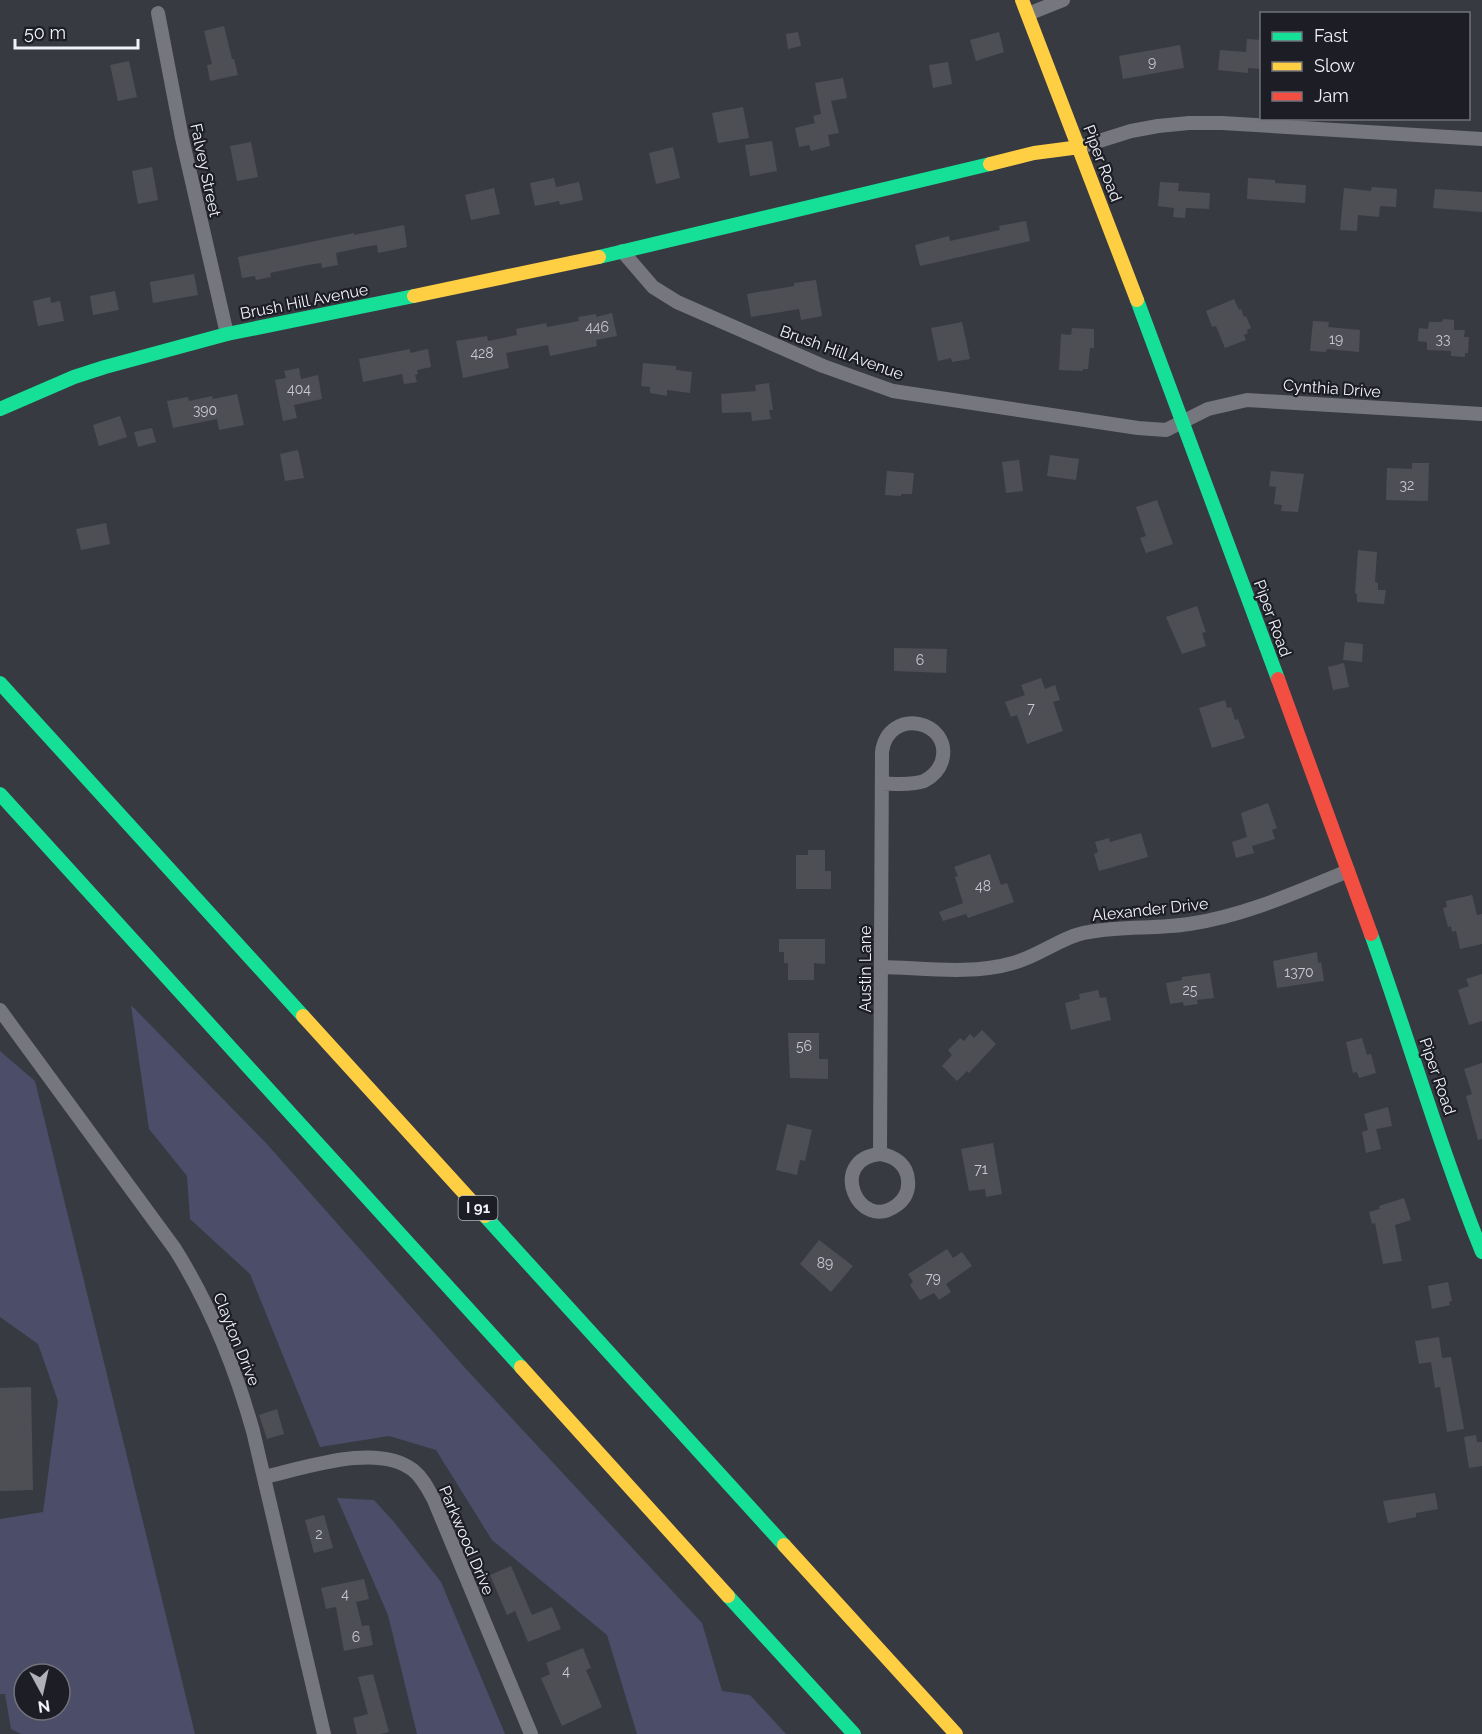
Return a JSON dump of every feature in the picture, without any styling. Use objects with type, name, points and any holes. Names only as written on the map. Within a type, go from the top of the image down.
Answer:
[{"type":"main road","name":"Piper Road","points":[[1022,0],[1184,422],[1399,1011],[1482,1252]]},
{"type":"main road","name":"Brush Hill Avenue","points":[[0,409],[74,377],[227,334],[536,271],[1034,153],[1080,147]]},
{"type":"main road","name":"I 91","points":[[0,683],[956,1734]]},
{"type":"main road","points":[[0,794],[854,1734]]},
{"type":"street","points":[[1028,14],[1063,0]]},
{"type":"street","name":"Falvey Street","points":[[158,13],[182,138],[227,334]]},
{"type":"street","points":[[1080,147],[1145,128],[1189,123],[1482,139]]},
{"type":"street","name":"Brush Hill Avenue","points":[[622,251],[653,287],[677,302],[823,366],[893,391],[1138,428],[1166,430],[1184,422]]},
{"type":"street","name":"Cynthia Drive","points":[[1184,422],[1208,409],[1247,400],[1482,414]]},
{"type":"street","name":"Austin Lane","points":[[880,1154],[882,784],[883,747],[891,731],[901,725],[913,723],[925,725],[934,732],[941,742],[943,753],[934,775],[918,783],[882,784]]},
{"type":"street","name":"Alexander Drive","points":[[882,967],[969,969],[1011,964],[1086,932],[1168,926],[1210,920],[1250,908],[1348,871]]},
{"type":"street","name":"Clayton Drive","points":[[0,1010],[131,1187],[192,1276],[215,1324],[234,1369],[248,1411],[324,1734]]},
{"type":"street","points":[[880,1154],[891,1156],[900,1162],[906,1172],[908,1183],[906,1194],[900,1203],[890,1209],[879,1211],[868,1209],[859,1203],[853,1193],[851,1182],[853,1171],[860,1162],[869,1156],[880,1154]]},
{"type":"street","name":"Parkwood Drive","points":[[264,1477],[340,1460],[364,1458],[389,1460],[403,1464],[421,1478],[434,1500],[531,1734]]},
{"type":"shaded area","points":[[131,1005],[266,1143],[466,1369],[702,1623],[722,1691],[750,1695],[786,1734],[637,1734],[607,1635],[492,1540],[436,1450],[389,1436],[320,1447],[250,1274],[190,1219],[187,1176],[149,1129]]},
{"type":"shaded area","points":[[0,1051],[35,1081],[195,1734],[21,1734],[11,1729],[5,1694],[0,1694],[0,1519],[43,1512],[58,1401],[38,1344],[0,1317]]},
{"type":"shaded area","points":[[337,1498],[374,1500],[441,1582],[505,1734],[417,1734],[388,1615]]},
{"type":"building","points":[[224,26],[238,75],[210,81],[207,65],[212,64],[204,31]]},
{"type":"building","points":[[798,32],[801,46],[788,49],[786,34]]},
{"type":"building","points":[[999,32],[1004,52],[976,61],[970,40]]},
{"type":"building","points":[[1247,39],[1260,40],[1260,69],[1248,68],[1248,73],[1218,70],[1220,50],[1246,52]]},
{"type":"building","points":[[1180,45],[1184,68],[1123,79],[1119,56]]},
{"type":"building","points":[[129,61],[137,97],[118,101],[110,65]]},
{"type":"building","points":[[948,62],[952,84],[933,88],[929,65]]},
{"type":"building","points":[[843,78],[847,98],[831,101],[839,133],[828,135],[830,146],[811,151],[809,145],[799,147],[795,128],[815,123],[813,116],[821,114],[815,83]]},
{"type":"building","points":[[743,107],[749,138],[718,143],[712,113]]},
{"type":"building","points":[[772,141],[777,171],[750,176],[745,145]]},
{"type":"building","points":[[251,142],[258,177],[237,181],[230,146]]},
{"type":"building","points":[[673,147],[680,178],[656,184],[649,153]]},
{"type":"building","points":[[152,167],[158,200],[138,204],[132,171]]},
{"type":"building","points":[[554,178],[556,187],[579,182],[583,200],[560,205],[559,201],[535,206],[530,183]]},
{"type":"building","points":[[1248,178],[1306,185],[1305,203],[1247,199]]},
{"type":"building","points":[[1160,182],[1179,183],[1178,191],[1210,193],[1209,209],[1186,208],[1185,218],[1173,217],[1174,208],[1158,206]]},
{"type":"building","points":[[1372,187],[1397,189],[1396,207],[1380,206],[1379,217],[1358,215],[1357,231],[1340,230],[1344,188],[1371,191]]},
{"type":"building","points":[[494,188],[500,214],[471,220],[465,195]]},
{"type":"building","points":[[1435,189],[1482,192],[1482,212],[1433,208]]},
{"type":"building","points":[[1026,221],[1030,241],[920,266],[915,245],[949,236],[950,241],[1000,230],[999,226]]},
{"type":"building","points":[[404,225],[407,247],[378,253],[377,245],[364,247],[336,253],[338,265],[322,268],[321,263],[270,273],[271,277],[256,280],[255,276],[242,278],[238,257]]},
{"type":"building","points":[[194,274],[198,295],[153,303],[150,282]]},
{"type":"building","points":[[816,280],[822,316],[801,320],[799,309],[751,317],[747,294]]},
{"type":"building","points":[[115,291],[119,310],[93,315],[90,296]]},
{"type":"building","points":[[50,297],[51,303],[60,301],[64,321],[38,326],[33,301]]},
{"type":"building","points":[[1234,299],[1251,328],[1244,335],[1246,340],[1225,348],[1216,326],[1212,327],[1206,311]]},
{"type":"building","points":[[612,313],[617,336],[596,340],[597,346],[550,356],[548,345],[506,353],[509,368],[463,378],[456,341],[487,336],[488,341],[517,335],[516,329],[546,323],[547,327],[579,321],[578,317],[596,314],[596,317]]},
{"type":"building","points":[[1444,319],[1454,320],[1454,330],[1465,330],[1464,337],[1469,337],[1468,353],[1465,353],[1465,357],[1451,356],[1451,351],[1427,350],[1427,342],[1418,341],[1419,328],[1428,329],[1429,322],[1441,322]]},
{"type":"building","points":[[1313,321],[1329,322],[1328,327],[1360,330],[1359,352],[1327,349],[1326,352],[1310,351]]},
{"type":"building","points":[[962,322],[970,359],[952,362],[951,358],[938,361],[931,328]]},
{"type":"building","points":[[1072,328],[1094,329],[1094,348],[1090,348],[1088,369],[1083,369],[1083,371],[1059,370],[1061,334],[1071,335]]},
{"type":"building","points":[[410,349],[410,353],[428,349],[431,367],[417,370],[418,374],[415,375],[417,382],[404,384],[402,374],[363,382],[359,359]]},
{"type":"building","points":[[643,363],[676,366],[676,370],[692,372],[690,393],[667,390],[667,396],[650,393],[650,387],[641,386]]},
{"type":"building","points":[[299,368],[301,379],[318,375],[322,399],[294,405],[297,418],[283,421],[275,380],[286,378],[284,371]]},
{"type":"building","points":[[769,383],[773,410],[769,410],[771,419],[752,421],[751,412],[722,413],[721,394],[756,391],[755,385]]},
{"type":"building","points":[[237,394],[244,425],[219,430],[217,419],[173,428],[167,401],[188,397],[189,401],[212,396],[213,399]]},
{"type":"building","points":[[120,416],[127,437],[99,446],[93,425]]},
{"type":"building","points":[[152,428],[156,442],[138,447],[134,432]]},
{"type":"building","points":[[298,450],[304,478],[285,481],[280,454]]},
{"type":"building","points":[[1050,455],[1079,459],[1076,480],[1047,476]]},
{"type":"building","points":[[1019,460],[1023,491],[1006,493],[1002,462]]},
{"type":"building","points":[[1412,463],[1429,463],[1428,501],[1386,500],[1387,468],[1412,469]]},
{"type":"building","points":[[887,471],[914,473],[912,494],[885,495]]},
{"type":"building","points":[[1271,471],[1304,474],[1298,512],[1281,511],[1282,505],[1274,504],[1276,487],[1269,486]]},
{"type":"building","points":[[1157,500],[1173,544],[1146,553],[1140,538],[1146,536],[1136,507]]},
{"type":"building","points":[[106,523],[110,544],[81,550],[76,529]]},
{"type":"building","points":[[1358,550],[1377,552],[1375,582],[1378,583],[1378,590],[1386,590],[1384,604],[1357,602],[1355,593]]},
{"type":"building","points":[[1197,606],[1206,632],[1202,633],[1206,646],[1182,654],[1166,617]]},
{"type":"building","points":[[1345,642],[1363,644],[1362,662],[1343,660]]},
{"type":"building","points":[[894,648],[947,649],[946,673],[894,671]]},
{"type":"building","points":[[1344,663],[1349,687],[1333,690],[1328,667]]},
{"type":"building","points":[[1041,678],[1045,689],[1055,685],[1060,700],[1053,702],[1063,731],[1027,744],[1017,715],[1011,717],[1005,702],[1025,695],[1021,685]]},
{"type":"building","points":[[1225,700],[1227,708],[1231,707],[1235,720],[1238,719],[1245,738],[1212,748],[1199,708]]},
{"type":"building","points":[[1268,803],[1277,828],[1272,830],[1275,839],[1252,846],[1254,853],[1236,858],[1232,842],[1247,837],[1241,813]]},
{"type":"building","points":[[1141,833],[1148,857],[1099,871],[1094,854],[1098,852],[1095,842],[1109,838],[1110,842]]},
{"type":"building","points":[[808,850],[825,850],[825,871],[831,871],[831,889],[796,889],[796,855],[808,855]]},
{"type":"building","points":[[990,854],[1001,885],[1007,883],[1014,902],[968,918],[966,914],[943,921],[939,912],[963,903],[954,867]]},
{"type":"building","points":[[1472,895],[1477,915],[1482,914],[1482,944],[1460,949],[1456,931],[1452,932],[1451,926],[1448,927],[1443,908],[1447,907],[1446,901]]},
{"type":"building","points":[[779,939],[825,939],[825,964],[814,963],[814,980],[788,980],[788,963],[784,963],[784,952],[779,952]]},
{"type":"building","points":[[1317,952],[1324,981],[1277,988],[1273,961]]},
{"type":"building","points":[[1210,973],[1214,998],[1197,1000],[1198,1004],[1184,1006],[1183,1002],[1170,1004],[1166,983],[1182,980],[1182,977]]},
{"type":"building","points":[[1482,974],[1482,1021],[1469,1025],[1458,990],[1469,986],[1466,979]]},
{"type":"building","points":[[1098,990],[1100,998],[1106,997],[1111,1020],[1071,1030],[1065,1003],[1080,999],[1079,994]]},
{"type":"building","points":[[982,1030],[996,1044],[969,1073],[967,1071],[957,1081],[942,1066],[952,1055],[948,1050],[960,1038],[964,1041],[970,1034],[974,1038]]},
{"type":"building","points":[[788,1033],[819,1033],[819,1059],[828,1059],[828,1079],[790,1078]]},
{"type":"building","points":[[1362,1038],[1367,1055],[1371,1054],[1376,1073],[1359,1078],[1357,1072],[1353,1073],[1346,1042]]},
{"type":"building","points":[[1482,1063],[1482,1139],[1478,1140],[1466,1096],[1472,1094],[1464,1069]]},
{"type":"building","points":[[1388,1107],[1392,1126],[1376,1129],[1381,1149],[1366,1153],[1362,1132],[1368,1130],[1364,1114]]},
{"type":"building","points":[[787,1124],[812,1130],[805,1161],[800,1160],[797,1175],[776,1170]]},
{"type":"building","points":[[993,1143],[1002,1194],[986,1197],[985,1189],[969,1191],[961,1149]]},
{"type":"building","points":[[1404,1198],[1411,1220],[1395,1225],[1402,1261],[1383,1264],[1375,1223],[1372,1224],[1369,1212],[1380,1209],[1379,1206]]},
{"type":"building","points":[[819,1240],[853,1266],[831,1292],[800,1264]]},
{"type":"building","points":[[947,1249],[953,1258],[962,1252],[972,1266],[946,1284],[951,1292],[939,1300],[934,1293],[920,1300],[910,1285],[913,1282],[908,1274]]},
{"type":"building","points":[[1448,1282],[1452,1301],[1449,1302],[1450,1305],[1432,1309],[1428,1286]]},
{"type":"building","points":[[1439,1337],[1442,1358],[1451,1357],[1464,1429],[1447,1432],[1440,1387],[1435,1388],[1431,1362],[1419,1364],[1415,1341]]},
{"type":"building","points":[[31,1387],[33,1490],[0,1491],[0,1388]]},
{"type":"building","points":[[277,1409],[284,1434],[267,1439],[259,1415]]},
{"type":"building","points":[[1476,1435],[1477,1442],[1482,1442],[1482,1466],[1469,1468],[1464,1437]]},
{"type":"building","points":[[1435,1493],[1438,1509],[1416,1513],[1416,1517],[1388,1523],[1383,1501]]},
{"type":"building","points":[[324,1515],[333,1548],[314,1553],[305,1520]]},
{"type":"building","points":[[511,1566],[532,1615],[552,1607],[561,1629],[528,1642],[515,1611],[507,1615],[490,1575]]},
{"type":"building","points":[[364,1579],[369,1599],[356,1602],[362,1626],[369,1625],[373,1645],[344,1651],[336,1607],[326,1609],[321,1588]]},
{"type":"building","points":[[583,1648],[591,1668],[586,1670],[602,1707],[562,1726],[541,1678],[550,1674],[546,1663]]},
{"type":"building","points":[[373,1674],[389,1732],[357,1734],[353,1718],[368,1714],[358,1677]]},
{"type":"traffic: fast","points":[[599,257],[990,164]]},
{"type":"traffic: fast","points":[[0,409],[74,377],[105,367],[227,334],[414,296]]},
{"type":"traffic: fast","points":[[1137,300],[1278,679]]},
{"type":"traffic: fast","points":[[0,683],[303,1016]]},
{"type":"traffic: fast","points":[[0,794],[521,1367]]},
{"type":"traffic: fast","points":[[1371,934],[1452,1173],[1482,1252]]},
{"type":"traffic: fast","points":[[485,1216],[784,1545]]},
{"type":"traffic: fast","points":[[728,1596],[854,1734]]},
{"type":"traffic: slow","points":[[1022,0],[1137,300]]},
{"type":"traffic: slow","points":[[990,164],[1034,153],[1080,147]]},
{"type":"traffic: slow","points":[[414,296],[599,257]]},
{"type":"traffic: slow","points":[[303,1016],[485,1216]]},
{"type":"traffic: slow","points":[[521,1367],[728,1596]]},
{"type":"traffic: slow","points":[[784,1545],[956,1734]]},
{"type":"traffic: jam","points":[[1278,679],[1371,934]]}]
